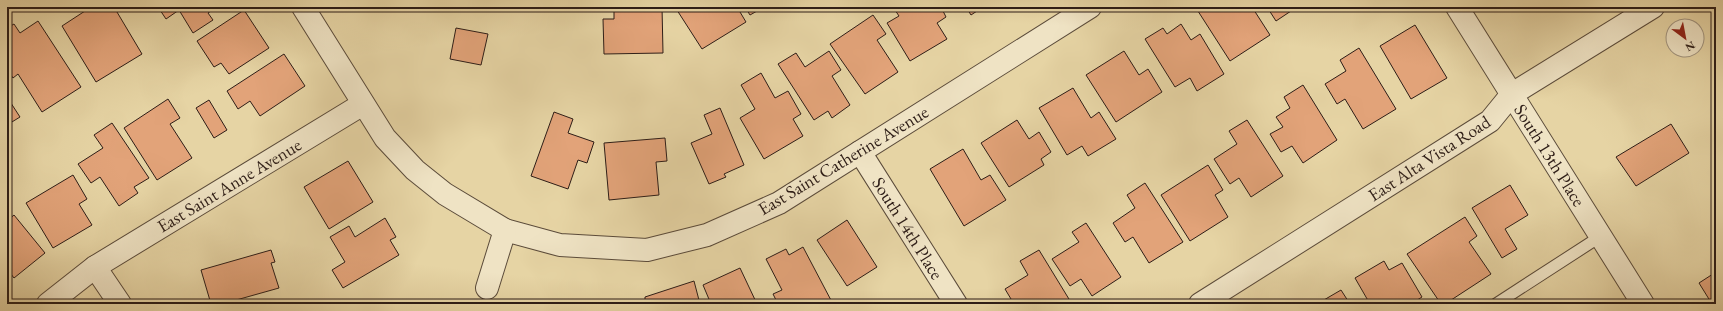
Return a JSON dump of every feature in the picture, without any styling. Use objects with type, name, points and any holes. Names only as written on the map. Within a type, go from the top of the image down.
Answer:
[{"type":"street","name":"East Saint Catherine Avenue","points":[[303,7],[385,138],[415,170],[445,194],[505,230],[560,245],[647,250],[707,236],[779,203],[1090,7]]},
{"type":"street","name":"South 13th Place","points":[[1457,7],[1643,304]]},
{"type":"street","name":"East Alta Vista Road","points":[[1200,304],[1490,121],[1512,94],[1653,7]]},
{"type":"street","name":"East Saint Anne Avenue","points":[[48,304],[95,267],[363,104]]},
{"type":"street","name":"South 14th Place","points":[[860,152],[956,304]]},
{"type":"street","points":[[487,288],[505,230]]},
{"type":"street","points":[[95,267],[120,304]]},
{"type":"lane","points":[[1496,304],[1601,236]]},
{"type":"building","points":[[82,7],[114,7],[142,54],[96,82],[62,26],[85,11]]},
{"type":"building","points":[[158,7],[217,7],[208,13],[213,20],[193,33],[179,10],[166,19]]},
{"type":"building","points":[[614,7],[662,7],[663,53],[604,54],[603,19],[614,19]]},
{"type":"building","points":[[675,7],[737,7],[746,22],[702,49]]},
{"type":"building","points":[[745,7],[764,7],[750,15]]},
{"type":"building","points":[[893,7],[941,7],[946,17],[937,23],[947,39],[910,61],[887,23],[899,16]]},
{"type":"building","points":[[966,7],[983,7],[971,15]]},
{"type":"building","points":[[1244,7],[1246,10],[1252,7],[1270,35],[1230,61],[1196,8]]},
{"type":"building","points":[[1267,7],[1297,7],[1276,21]]},
{"type":"building","points":[[244,10],[269,48],[229,74],[221,63],[214,67],[197,41]]},
{"type":"building","points":[[873,15],[886,34],[877,40],[898,72],[865,94],[830,44]]},
{"type":"building","points":[[38,21],[81,87],[42,112],[18,74],[13,78],[7,69],[7,28],[14,24],[20,33]]},
{"type":"building","points":[[1181,24],[1191,40],[1200,34],[1224,74],[1197,91],[1190,78],[1175,87],[1145,39],[1163,28],[1167,34]]},
{"type":"building","points":[[1415,25],[1447,78],[1411,99],[1380,46]]},
{"type":"building","points":[[456,28],[488,34],[481,65],[450,59]]},
{"type":"building","points":[[1359,48],[1396,109],[1363,129],[1345,99],[1337,104],[1325,84],[1346,71],[1340,60]]},
{"type":"building","points":[[829,51],[841,70],[832,76],[850,105],[832,118],[828,111],[814,120],[778,64],[796,53],[805,67]]},
{"type":"building","points":[[1124,51],[1139,75],[1148,69],[1162,92],[1116,122],[1086,75]]},
{"type":"building","points":[[284,54],[305,86],[260,116],[250,101],[238,109],[227,91]]},
{"type":"building","points":[[761,73],[775,98],[788,91],[801,114],[793,119],[803,136],[764,159],[740,118],[755,109],[741,85]]},
{"type":"building","points":[[1303,85],[1337,140],[1303,163],[1292,146],[1281,152],[1270,134],[1283,127],[1276,117],[1290,108],[1284,97]]},
{"type":"building","points":[[1073,88],[1091,118],[1099,112],[1116,139],[1088,156],[1082,146],[1067,155],[1039,108]]},
{"type":"building","points":[[7,97],[20,117],[7,125]]},
{"type":"building","points":[[168,99],[180,118],[170,124],[192,158],[157,180],[124,128]]},
{"type":"building","points":[[209,100],[227,130],[214,138],[196,108]]},
{"type":"building","points":[[720,108],[744,165],[724,174],[726,177],[709,184],[691,143],[712,134],[704,115]]},
{"type":"building","points":[[554,112],[573,119],[568,133],[594,142],[587,163],[578,160],[568,189],[531,176]]},
{"type":"building","points":[[1017,120],[1029,139],[1039,132],[1051,152],[1041,159],[1044,165],[1009,187],[981,143]]},
{"type":"building","points":[[1247,120],[1283,176],[1251,197],[1239,178],[1230,184],[1214,159],[1237,144],[1229,131]]},
{"type":"building","points":[[112,123],[149,178],[134,187],[138,193],[119,206],[100,177],[91,183],[78,164],[103,148],[94,135]]},
{"type":"building","points":[[1671,124],[1689,153],[1636,186],[1616,157]]},
{"type":"building","points":[[665,138],[667,161],[656,162],[659,195],[609,200],[604,143]]},
{"type":"building","points":[[963,149],[981,180],[990,175],[1006,200],[964,226],[930,169]]},
{"type":"building","points":[[348,161],[373,202],[329,229],[304,187]]},
{"type":"building","points":[[1208,165],[1223,190],[1215,195],[1228,217],[1190,241],[1161,195]]},
{"type":"building","points":[[73,175],[87,199],[79,204],[92,225],[53,248],[26,203]]},
{"type":"building","points":[[1145,183],[1183,242],[1149,263],[1133,237],[1125,242],[1113,223],[1135,208],[1127,195]]},
{"type":"building","points":[[1510,185],[1528,215],[1505,229],[1517,249],[1502,258],[1472,208]]},
{"type":"building","points":[[14,215],[45,253],[14,278],[7,269],[7,221]]},
{"type":"building","points":[[1465,217],[1477,236],[1469,242],[1491,274],[1445,304],[1441,304],[1407,254]]},
{"type":"building","points":[[385,218],[396,237],[390,240],[399,255],[343,288],[332,270],[345,262],[330,237],[349,226],[355,237]]},
{"type":"building","points":[[847,220],[877,267],[847,286],[817,240]]},
{"type":"building","points":[[1086,223],[1121,277],[1092,296],[1081,279],[1070,286],[1052,259],[1079,242],[1072,232]]},
{"type":"building","points":[[803,247],[833,304],[778,304],[773,294],[782,290],[766,259],[786,249],[789,255]]},
{"type":"building","points":[[271,250],[275,262],[271,263],[279,288],[222,304],[211,304],[201,270]]},
{"type":"building","points":[[1039,250],[1072,304],[1029,304],[1027,302],[1025,304],[1014,304],[1005,289],[1028,275],[1020,261]]},
{"type":"building","points":[[1384,261],[1389,270],[1402,263],[1422,297],[1414,302],[1415,304],[1370,304],[1355,278]]},
{"type":"building","points":[[740,268],[757,304],[711,304],[703,285]]},
{"type":"building","points":[[1716,272],[1716,304],[1712,304],[1699,283]]},
{"type":"building","points":[[694,281],[700,304],[645,304],[645,297]]},
{"type":"building","points":[[1341,290],[1350,304],[1317,304]]},
{"type":"building","points":[[621,300],[621,304],[570,304],[570,302]]}]
